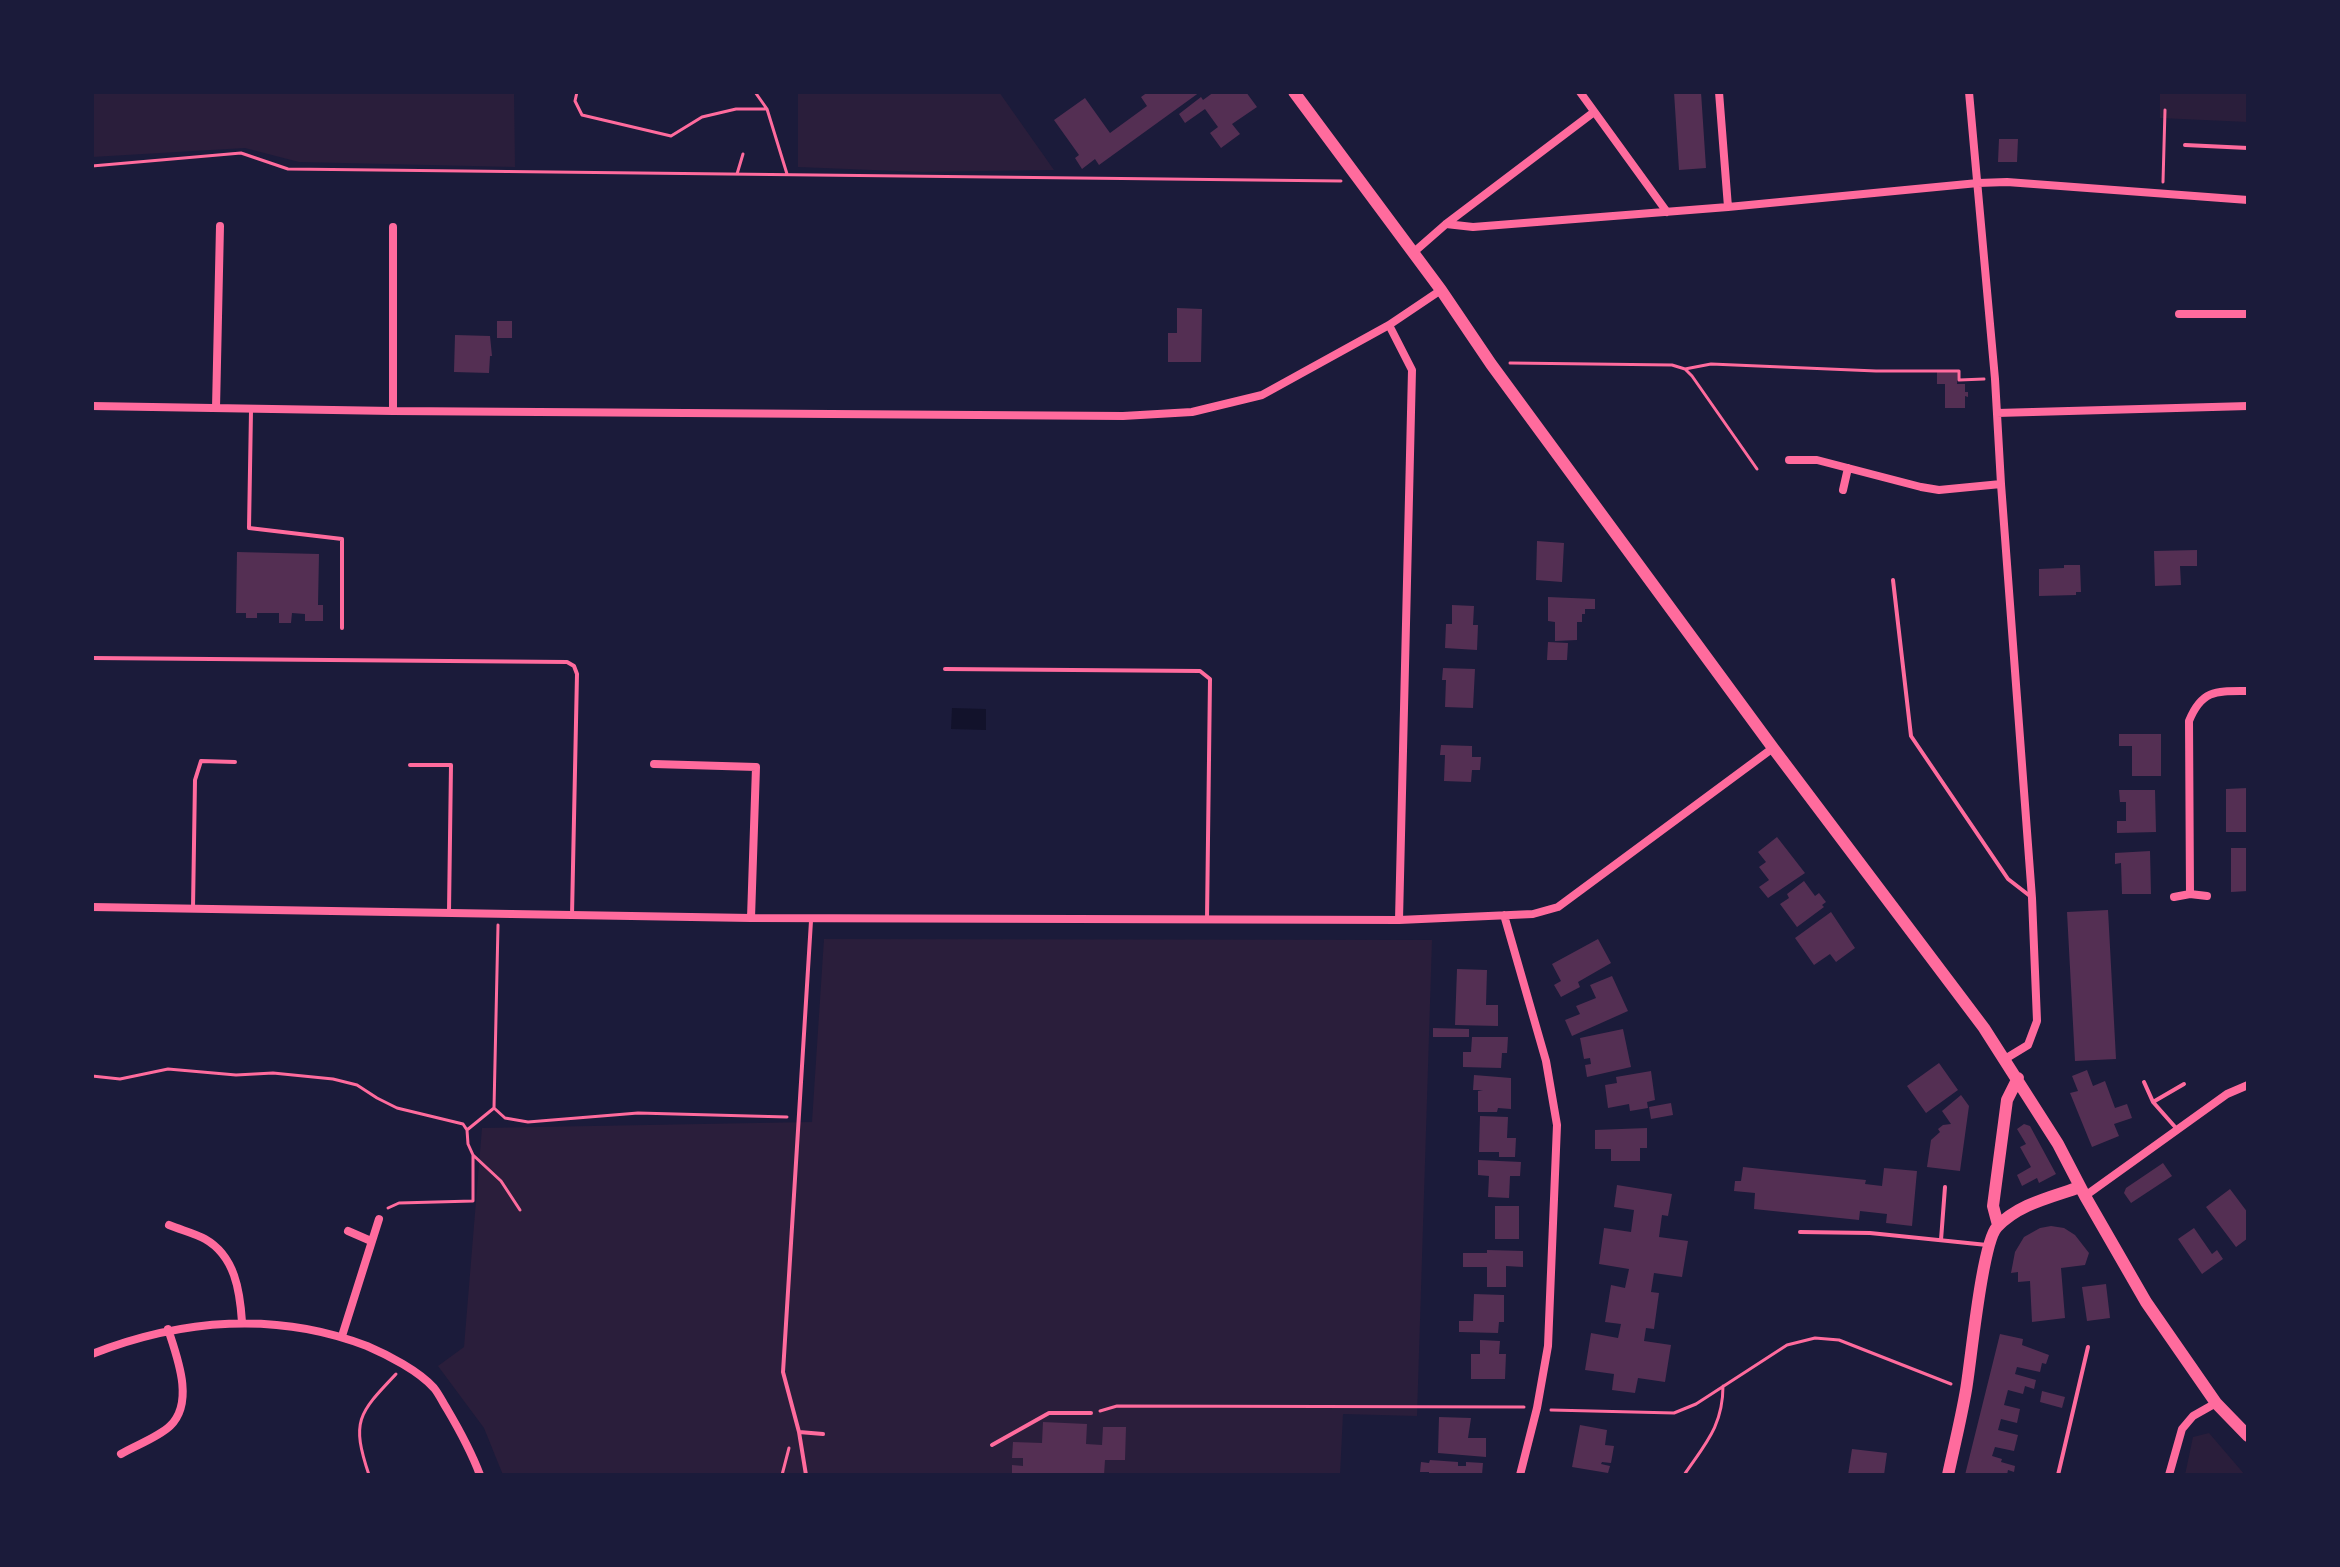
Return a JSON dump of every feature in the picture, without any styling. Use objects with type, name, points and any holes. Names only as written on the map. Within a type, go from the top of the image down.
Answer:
[{"type":"main road","points":[[1294,92],[1414,252],[1491,364],[1773,748],[1984,1028],[2058,1144],[2146,1302],[2216,1403],[2248,1436]]},
{"type":"main road","points":[[1998,1225],[1993,1206],[2007,1100],[2018,1078]]},
{"type":"main road","points":[[1948,1475],[1966,1390],[1985,1262],[1993,1233],[1998,1225],[2030,1204],[2082,1192]]},
{"type":"street","points":[[1580,92],[1667,212]]},
{"type":"street","points":[[1719,92],[1728,207]]},
{"type":"street","points":[[1969,92],[1995,379],[2032,898],[2037,1021],[2028,1045],[2005,1059]]},
{"type":"street","points":[[1414,252],[1446,224],[1594,112]]},
{"type":"street","points":[[1446,224],[1473,227],[2007,182],[2248,200]]},
{"type":"street","points":[[216,408],[220,226]]},
{"type":"street","points":[[393,227],[393,411]]},
{"type":"street","points":[[92,406],[1123,416],[1192,412],[1262,395],[1389,325],[1441,290]]},
{"type":"street","points":[[2179,314],[2248,314]]},
{"type":"street","points":[[1389,325],[1412,370],[1399,920]]},
{"type":"street","points":[[1997,413],[2248,406]]},
{"type":"street","points":[[1789,460],[1817,460],[1939,490],[2001,484]]},
{"type":"street","points":[[1843,490],[1848,468]]},
{"type":"street","points":[[2190,894],[2189,721],[2195,706],[2206,695],[2218,691],[2248,691]]},
{"type":"street","points":[[92,907],[751,918],[1399,920],[1533,914],[1558,907],[1773,748]]},
{"type":"street","points":[[654,764],[756,767],[751,918]]},
{"type":"street","points":[[2174,897],[2190,894],[2207,896]]},
{"type":"street","points":[[1504,915],[1546,1061],[1557,1125],[1548,1346],[1537,1408],[1520,1475]]},
{"type":"street","points":[[2082,1192],[2227,1094],[2248,1085]]},
{"type":"street","points":[[342,1336],[379,1219]]},
{"type":"street","points":[[169,1225],[206,1240],[230,1263],[240,1295],[242,1322]]},
{"type":"street","points":[[348,1231],[371,1241]]},
{"type":"street","points":[[92,1354],[123,1341],[168,1329],[208,1324],[242,1322],[309,1328],[342,1336],[392,1356],[434,1388],[468,1444],[480,1475]]},
{"type":"street","points":[[121,1454],[169,1427],[180,1414],[182,1374],[168,1329]]},
{"type":"street","points":[[2169,1475],[2182,1429],[2193,1416],[2216,1403]]},
{"type":"lane","points":[[2185,145],[2248,148]]},
{"type":"lane","points":[[251,408],[249,528],[342,539],[342,628]]},
{"type":"lane","points":[[1893,580],[1911,736],[2008,879],[2032,898]]},
{"type":"lane","points":[[92,658],[567,662],[574,666],[577,674],[572,915]]},
{"type":"lane","points":[[945,669],[1200,671],[1210,679],[1207,919]]},
{"type":"lane","points":[[193,908],[195,780],[201,761],[235,762]]},
{"type":"lane","points":[[410,765],[451,765],[449,911]]},
{"type":"lane","points":[[806,1475],[799,1432],[783,1372],[811,918]]},
{"type":"lane","points":[[2144,1082],[2153,1102],[2177,1130]]},
{"type":"lane","points":[[2153,1102],[2184,1084]]},
{"type":"lane","points":[[1941,1240],[1945,1187]]},
{"type":"lane","points":[[1800,1232],[1870,1233],[1989,1246]]},
{"type":"lane","points":[[2058,1475],[2088,1347]]},
{"type":"lane","points":[[992,1445],[1049,1413],[1091,1413]]},
{"type":"lane","points":[[799,1432],[823,1434]]},
{"type":"path","points":[[577,92],[575,101],[582,115],[671,136],[702,117],[736,109],[767,109]]},
{"type":"path","points":[[755,92],[767,109],[787,174]]},
{"type":"path","points":[[2163,194],[2165,110]]},
{"type":"path","points":[[92,166],[241,153],[288,169],[1359,181]]},
{"type":"path","points":[[737,174],[743,154]]},
{"type":"path","points":[[1491,364],[1672,365],[1685,369],[1757,469]]},
{"type":"path","points":[[1685,369],[1711,364],[1959,371],[1959,380],[1995,379]]},
{"type":"path","points":[[498,914],[494,1108],[505,1118],[528,1122],[638,1113],[799,1117]]},
{"type":"path","points":[[92,1076],[120,1079],[168,1069],[236,1075],[273,1073],[333,1079],[357,1085],[397,1108],[463,1124],[473,1155],[501,1181],[520,1210]]},
{"type":"path","points":[[467,1130],[494,1108]]},
{"type":"path","points":[[379,1219],[387,1209],[399,1203],[473,1201],[473,1155]]},
{"type":"path","points":[[369,1475],[358,1429],[363,1412],[404,1365]]},
{"type":"path","points":[[1684,1475],[1716,1425],[1721,1413],[1723,1386]]},
{"type":"path","points":[[1091,1413],[1117,1406]]},
{"type":"shaded area","points":[[92,92],[514,92],[515,167],[299,162],[245,148],[92,157]]},
{"type":"shaded area","points":[[798,92],[999,92],[1054,170],[922,172],[798,167]]},
{"type":"shaded area","points":[[2160,92],[2248,92],[2248,122],[2160,118]]},
{"type":"shaded area","points":[[952,708],[986,709],[986,730],[951,729]]},
{"type":"shaded area","points":[[824,939],[1432,940],[1417,1416],[1343,1414],[1340,1475],[503,1475],[484,1428],[438,1366],[464,1347],[482,1128],[812,1122]]},
{"type":"shaded area","points":[[2209,1433],[2245,1475],[2185,1475],[2193,1437]]},
{"type":"building","points":[[1148,92],[1200,92],[1099,165],[1095,159],[1082,169],[1075,158],[1079,155],[1054,120],[1085,98],[1110,133],[1147,106],[1141,97]]},
{"type":"building","points":[[1214,92],[1246,92],[1257,107],[1232,124],[1240,134],[1221,148],[1210,133],[1218,127],[1205,109],[1185,123],[1179,114],[1201,97],[1203,100]]},
{"type":"building","points":[[1674,92],[1701,92],[1706,168],[1679,170]]},
{"type":"building","points":[[1999,139],[2018,139],[2017,162],[1998,162]]},
{"type":"building","points":[[1177,308],[1202,309],[1201,362],[1168,362],[1168,333],[1177,333]]},
{"type":"building","points":[[497,321],[512,321],[512,338],[497,338]]},
{"type":"building","points":[[455,335],[490,336],[492,356],[489,373],[454,372]]},
{"type":"building","points":[[1937,372],[1958,372],[1957,384],[1965,384],[1965,392],[1968,392],[1965,408],[1945,408],[1945,384],[1937,384]]},
{"type":"building","points":[[1537,541],[1564,543],[1562,582],[1536,580]]},
{"type":"building","points":[[2197,550],[2197,566],[2180,566],[2181,585],[2155,586],[2154,551]]},
{"type":"building","points":[[237,552],[319,554],[318,605],[323,605],[323,621],[305,621],[305,614],[292,613],[291,623],[279,623],[279,613],[257,613],[257,618],[246,618],[246,613],[236,613]]},
{"type":"building","points":[[2064,565],[2080,565],[2081,592],[2076,592],[2076,595],[2039,596],[2039,569],[2064,568]]},
{"type":"building","points":[[1548,597],[1595,599],[1595,609],[1585,609],[1582,622],[1577,622],[1577,640],[1555,641],[1555,622],[1548,621]]},
{"type":"building","points":[[1452,605],[1474,606],[1473,625],[1478,625],[1477,650],[1445,648],[1446,624],[1452,624]]},
{"type":"building","points":[[1548,642],[1568,643],[1567,660],[1547,660]]},
{"type":"building","points":[[1443,668],[1475,669],[1473,708],[1445,707]]},
{"type":"building","points":[[2119,734],[2161,734],[2161,776],[2132,776],[2132,746],[2119,746]]},
{"type":"building","points":[[1441,745],[1472,746],[1472,757],[1481,757],[1480,770],[1472,770],[1471,782],[1444,781],[1445,755],[1440,755]]},
{"type":"building","points":[[2248,788],[2248,832],[2226,832],[2226,789]]},
{"type":"building","points":[[2119,790],[2155,790],[2156,832],[2117,833],[2117,821],[2126,821],[2126,802],[2120,802]]},
{"type":"building","points":[[1777,837],[1805,873],[1768,898],[1759,887],[1769,880],[1759,867],[1766,862],[1758,852]]},
{"type":"building","points":[[2231,848],[2248,848],[2248,891],[2231,892]]},
{"type":"building","points":[[2150,851],[2151,894],[2122,894],[2121,863],[2115,864],[2115,853]]},
{"type":"building","points":[[1804,881],[1815,896],[1819,893],[1826,902],[1822,905],[1824,907],[1797,927],[1780,904]]},
{"type":"building","points":[[2108,910],[2116,1059],[2075,1061],[2067,912]]},
{"type":"building","points":[[1831,912],[1855,948],[1836,962],[1830,954],[1814,965],[1795,938]]},
{"type":"building","points":[[1598,939],[1611,963],[1578,982],[1580,987],[1561,997],[1554,985],[1561,981],[1552,964]]},
{"type":"building","points":[[1457,969],[1487,970],[1486,1005],[1498,1005],[1498,1026],[1455,1025]]},
{"type":"building","points":[[1612,976],[1628,1011],[1572,1036],[1565,1020],[1580,1014],[1576,1006],[1596,998],[1590,985]]},
{"type":"building","points":[[1433,1028],[1469,1029],[1469,1037],[1433,1037]]},
{"type":"building","points":[[1623,1029],[1631,1067],[1587,1077],[1585,1065],[1591,1064],[1590,1058],[1584,1059],[1580,1038]]},
{"type":"building","points":[[1472,1037],[1508,1037],[1507,1053],[1502,1053],[1501,1068],[1463,1067],[1463,1052],[1471,1052]]},
{"type":"building","points":[[1939,1063],[1958,1090],[1926,1113],[1907,1086]]},
{"type":"building","points":[[2087,1070],[2093,1086],[2105,1081],[2115,1108],[2127,1104],[2132,1118],[2114,1124],[2119,1136],[2092,1147],[2070,1093],[2078,1091],[2072,1076]]},
{"type":"building","points":[[1651,1071],[1655,1100],[1647,1102],[1648,1108],[1630,1111],[1629,1104],[1608,1108],[1605,1085],[1617,1083],[1616,1077]]},
{"type":"building","points":[[1474,1075],[1511,1078],[1511,1109],[1478,1112],[1478,1091],[1483,1090],[1473,1090]]},
{"type":"building","points":[[1961,1095],[1969,1106],[1960,1171],[1927,1167],[1931,1140],[1943,1125],[1951,1124],[1942,1111]]},
{"type":"building","points":[[1671,1103],[1673,1115],[1651,1119],[1649,1107]]},
{"type":"building","points":[[1480,1116],[1508,1117],[1507,1138],[1516,1138],[1515,1157],[1499,1157],[1499,1152],[1479,1152]]},
{"type":"building","points":[[2024,1124],[2030,1126],[2056,1174],[2039,1183],[2037,1178],[2022,1186],[2017,1175],[2031,1167],[2020,1147],[2026,1144],[2017,1129]]},
{"type":"building","points":[[1647,1128],[1647,1148],[1640,1148],[1640,1161],[1611,1161],[1611,1149],[1595,1149],[1595,1130]]},
{"type":"building","points":[[1478,1160],[1521,1162],[1520,1176],[1510,1176],[1509,1198],[1488,1197],[1489,1176],[1478,1175]]},
{"type":"building","points":[[2163,1163],[2172,1176],[2131,1203],[2124,1193],[2126,1188]]},
{"type":"building","points":[[1743,1167],[1866,1180],[1865,1184],[1882,1186],[1884,1168],[1917,1171],[1912,1226],[1886,1223],[1887,1214],[1860,1211],[1859,1220],[1754,1209],[1755,1193],[1734,1191],[1735,1181],[1741,1181]]},
{"type":"building","points":[[1617,1185],[1672,1194],[1668,1216],[1662,1215],[1659,1237],[1688,1241],[1682,1277],[1654,1273],[1651,1292],[1659,1293],[1654,1329],[1646,1328],[1644,1341],[1671,1345],[1665,1382],[1638,1378],[1635,1393],[1612,1390],[1614,1374],[1585,1370],[1591,1333],[1618,1338],[1621,1324],[1605,1322],[1611,1285],[1625,1288],[1629,1269],[1599,1264],[1604,1228],[1631,1232],[1634,1210],[1614,1207]]},
{"type":"building","points":[[2230,1189],[2248,1213],[2248,1238],[2236,1247],[2206,1207]]},
{"type":"building","points":[[1495,1206],[1519,1206],[1519,1239],[1495,1239]]},
{"type":"building","points":[[2051,1226],[2064,1228],[2075,1235],[2089,1253],[2085,1265],[2061,1268],[2065,1318],[2032,1322],[2030,1281],[2018,1282],[2018,1272],[2011,1273],[2015,1252],[2024,1237]]},
{"type":"building","points":[[2194,1228],[2212,1254],[2217,1250],[2223,1259],[2202,1274],[2178,1239]]},
{"type":"building","points":[[1487,1250],[1523,1251],[1523,1267],[1506,1266],[1506,1287],[1487,1287],[1487,1267],[1463,1267],[1463,1253],[1487,1253]]},
{"type":"building","points":[[2106,1284],[2110,1318],[2087,1321],[2082,1287]]},
{"type":"building","points":[[1474,1294],[1504,1295],[1504,1322],[1499,1322],[1498,1333],[1459,1332],[1459,1321],[1473,1321]]},
{"type":"building","points":[[2000,1334],[2023,1339],[2022,1345],[2049,1355],[2046,1364],[2042,1363],[2040,1372],[2017,1367],[2015,1374],[2036,1380],[2034,1389],[2025,1386],[2023,1394],[2008,1390],[2004,1405],[2020,1409],[2017,1423],[2001,1419],[1998,1430],[2018,1435],[2014,1451],[1995,1447],[1992,1456],[2015,1466],[2014,1472],[2008,1470],[2007,1475],[1965,1475]]},
{"type":"building","points":[[1480,1340],[1500,1341],[1499,1354],[1506,1354],[1505,1379],[1471,1379],[1471,1354],[1480,1354]]},
{"type":"building","points":[[2042,1391],[2065,1397],[2062,1408],[2040,1402]]},
{"type":"building","points":[[1439,1417],[1471,1418],[1468,1438],[1486,1438],[1486,1457],[1438,1453]]},
{"type":"building","points":[[1043,1422],[1087,1424],[1086,1444],[1102,1445],[1103,1427],[1126,1427],[1125,1460],[1105,1460],[1104,1475],[1012,1475],[1012,1465],[1023,1466],[1023,1458],[1012,1458],[1013,1442],[1042,1443]]},
{"type":"building","points":[[1580,1425],[1607,1430],[1605,1445],[1614,1446],[1611,1463],[1601,1464],[1610,1466],[1608,1473],[1572,1467]]},
{"type":"building","points":[[1852,1449],[1887,1453],[1884,1475],[1848,1475]]},
{"type":"building","points":[[1430,1460],[1458,1462],[1458,1466],[1466,1466],[1466,1462],[1483,1463],[1482,1475],[1429,1475],[1429,1472],[1420,1472],[1421,1462],[1429,1463]]}]
